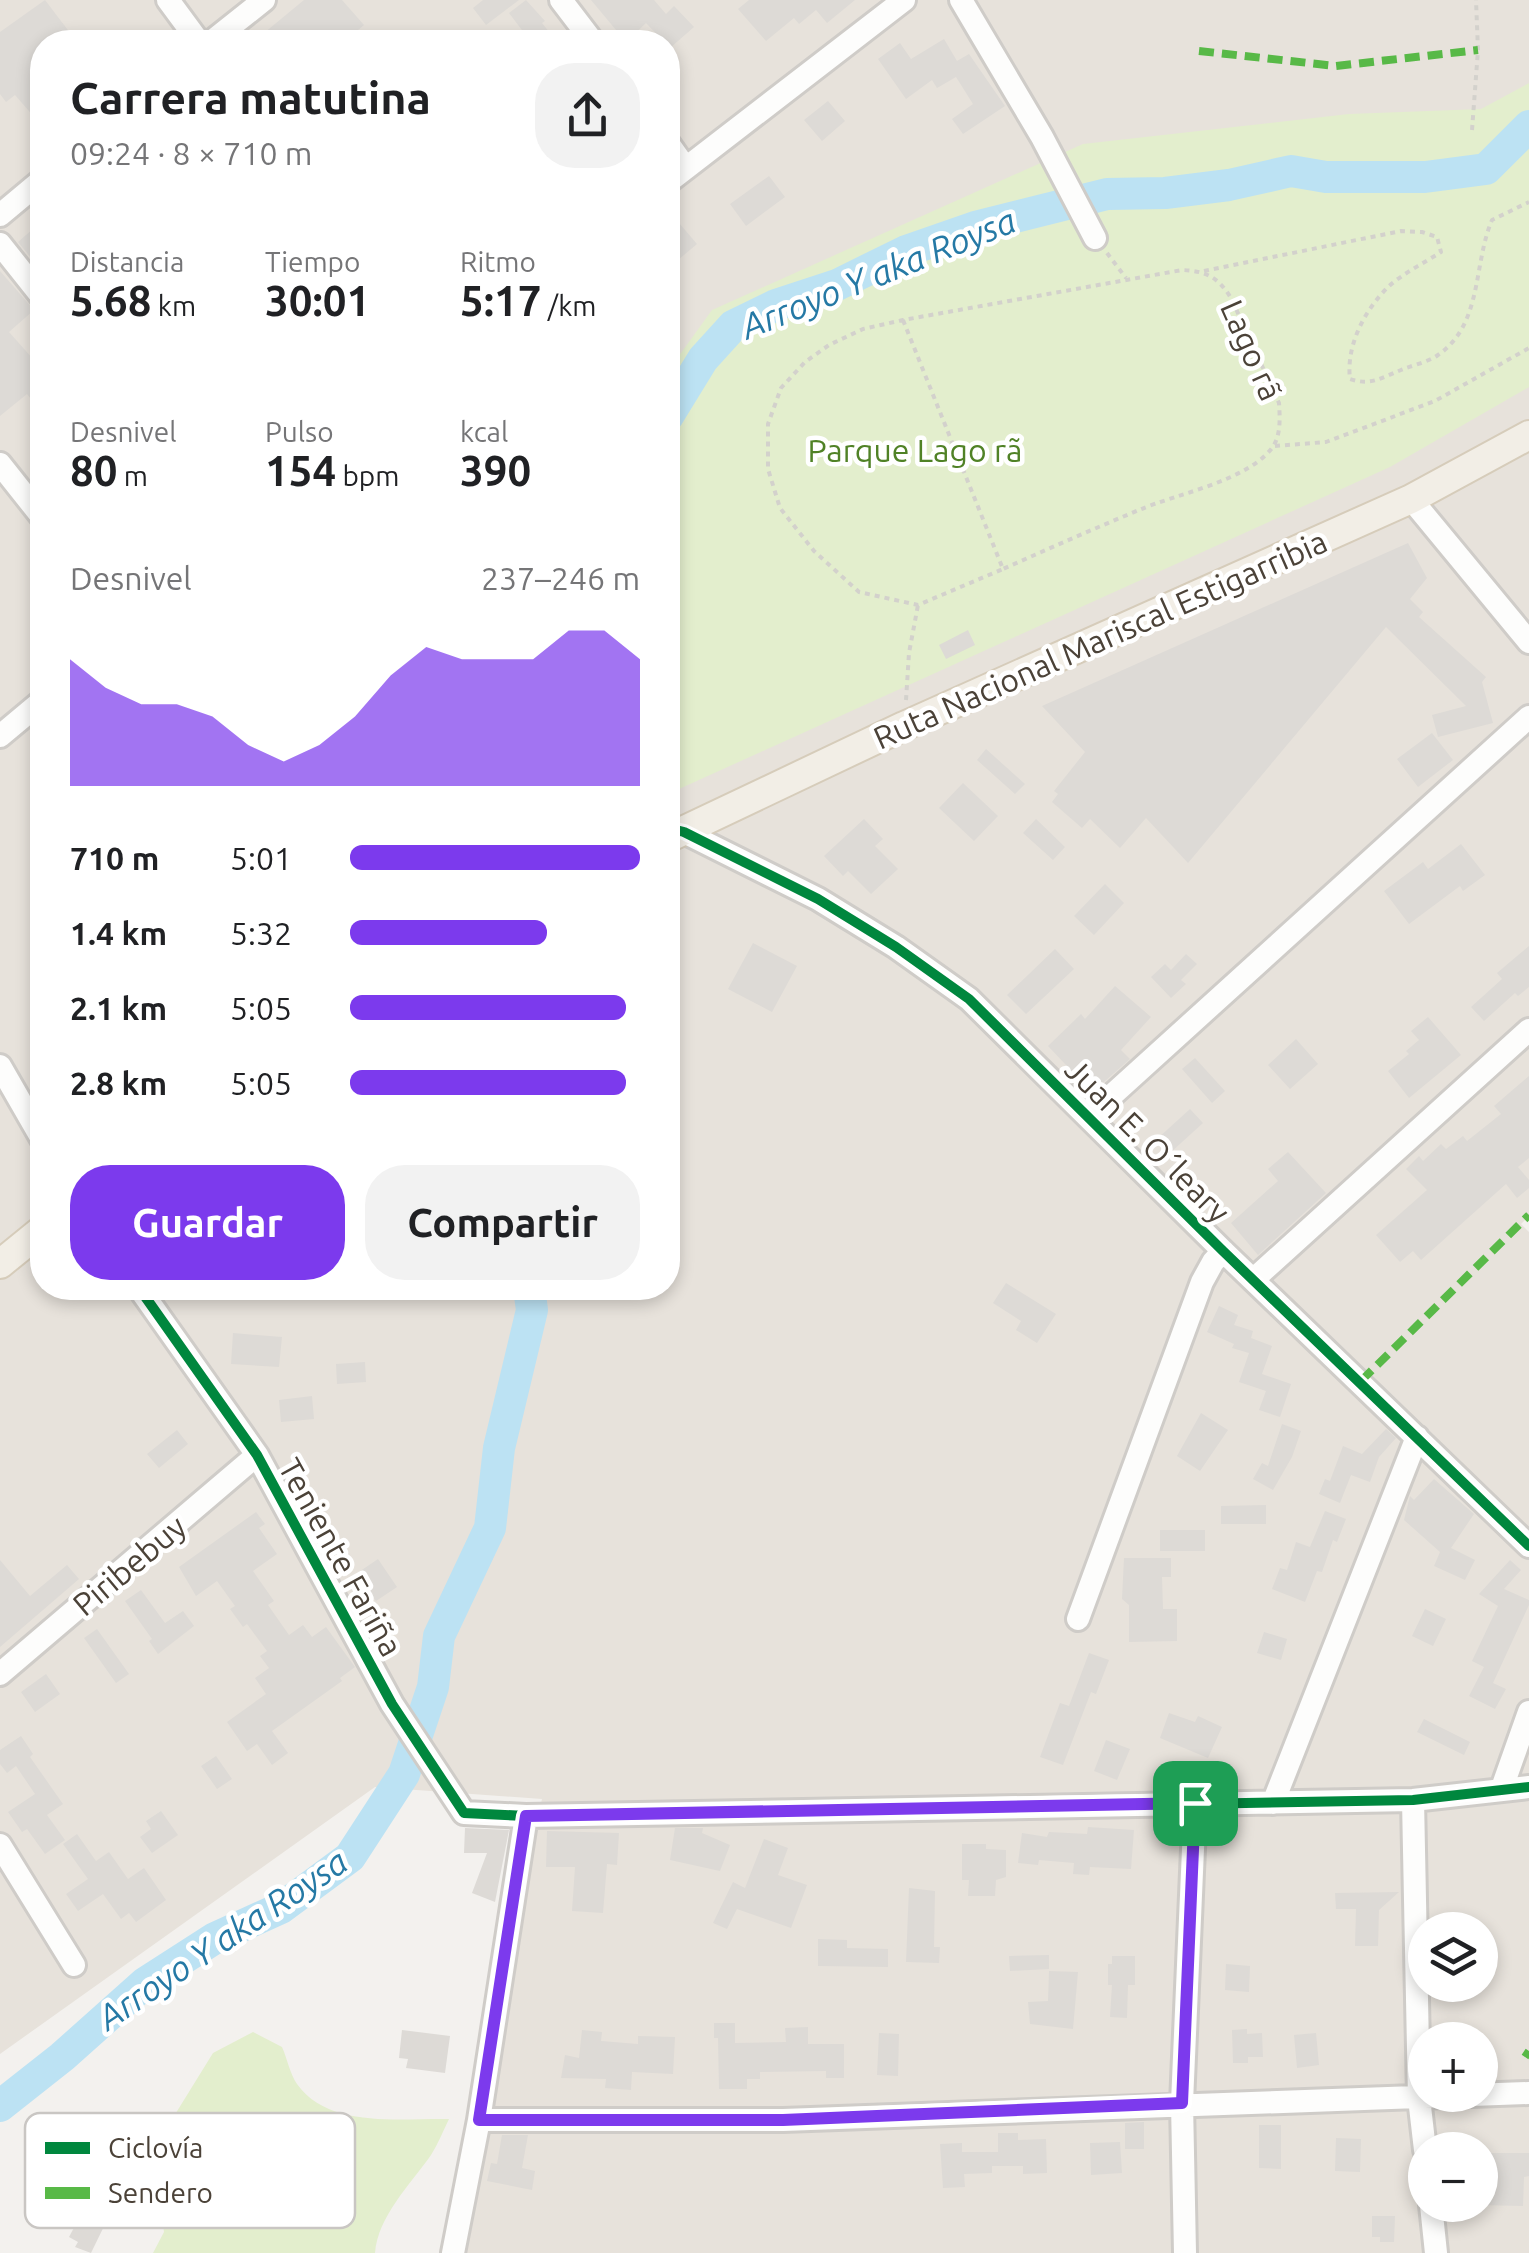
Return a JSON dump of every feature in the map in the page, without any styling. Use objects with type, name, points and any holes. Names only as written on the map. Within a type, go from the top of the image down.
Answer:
[{"type":"main road","name":"Ruta Nacional Mariscal Estigarribia","points":[[680,830],[1411,499],[1529,434]]},
{"type":"main road","points":[[0,1264],[30,1240]]},
{"type":"street","points":[[168,0],[191,30]]},
{"type":"street","points":[[226,30],[264,0]]},
{"type":"street","points":[[561,0],[583,30]]},
{"type":"street","points":[[680,172],[904,0]]},
{"type":"street","points":[[961,0],[1042,136],[1095,238]]},
{"type":"street","points":[[0,215],[30,190]]},
{"type":"street","points":[[0,244],[30,281]]},
{"type":"street","points":[[0,464],[30,502]]},
{"type":"street","points":[[1411,499],[1529,642]]},
{"type":"street","points":[[0,736],[30,710]]},
{"type":"street","points":[[1089,1116],[1529,717]]},
{"type":"street","name":"Juan E. O´leary","points":[[680,836],[818,899],[896,947],[969,999],[1529,1546]]},
{"type":"street","points":[[1254,1279],[1529,1030]]},
{"type":"street","points":[[0,1066],[30,1118]]},
{"type":"street","points":[[1078,1618],[1202,1282],[1223,1251]]},
{"type":"street","name":"Teniente Fariña","points":[[147,1300],[257,1456],[392,1704],[464,1813],[526,1816]]},
{"type":"street","points":[[1273,1802],[1417,1437]]},
{"type":"street","name":"Piribebuy","points":[[0,1674],[257,1456]]},
{"type":"street","points":[[1502,1788],[1529,1712]]},
{"type":"street","points":[[453,2253],[479,2120],[526,1816],[1414,1800],[1529,1786]]},
{"type":"street","points":[[1414,1800],[1418,2022]]},
{"type":"street","points":[[1186,2253],[1182,2103],[1195,1803]]},
{"type":"street","points":[[0,1845],[74,1966]]},
{"type":"street","points":[[1498,2094],[1529,2092]]},
{"type":"street","points":[[479,2120],[783,2120],[1182,2103],[1408,2098]]},
{"type":"street","points":[[1433,2222],[1436,2253]]},
{"type":"path","points":[[1472,130],[1478,50],[1476,0]]},
{"type":"path","points":[[1204,271],[1402,231],[1437,237],[1441,252],[1388,287],[1358,328],[1348,360],[1350,379],[1365,384],[1438,355],[1466,323],[1477,290],[1482,243],[1492,220],[1529,202]]},
{"type":"path","points":[[1095,238],[1127,280]]},
{"type":"path","points":[[902,320],[1003,569]]},
{"type":"path","points":[[1274,446],[1326,442],[1435,400],[1529,348]]},
{"type":"path","points":[[904,726],[909,653],[918,605]]},
{"type":"shaded area","points":[[0,0],[1529,0],[1529,1216],[1521,1224],[1529,1232],[1529,2253],[453,2253],[510,1944],[542,1799],[375,1787],[0,2054]]},
{"type":"green space","name":"Parque Lago rã","points":[[1529,83],[1529,387],[1390,467],[680,789],[680,354],[712,310],[1083,144],[1349,114],[1481,109]]},
{"type":"green space","points":[[253,2032],[282,2047],[292,2076],[311,2098],[341,2113],[176,2113],[213,2053]]},
{"type":"green space","points":[[355,2116],[449,2119],[431,2155],[388,2214],[375,2253],[153,2253],[163,2228],[355,2228]]},
{"type":"building","points":[[45,0],[68,30],[30,30],[30,112],[15,95],[6,102],[0,94],[0,32]]},
{"type":"building","points":[[304,0],[342,0],[364,25],[358,30],[268,30]]},
{"type":"building","points":[[483,0],[519,0],[486,25],[473,8]]},
{"type":"building","points":[[526,0],[545,21],[542,23],[548,30],[522,30],[509,13]]},
{"type":"building","points":[[591,0],[654,0],[666,14],[674,6],[694,27],[680,39],[680,30],[653,30],[646,23],[639,30],[616,30]]},
{"type":"building","points":[[749,0],[855,0],[827,23],[816,10],[799,24],[794,18],[766,41],[738,9]]},
{"type":"building","points":[[944,39],[957,61],[969,54],[1005,106],[963,134],[952,119],[973,104],[956,77],[937,88],[932,80],[906,99],[878,59],[900,43],[911,59]]},
{"type":"building","points":[[828,101],[845,121],[822,141],[804,120]]},
{"type":"building","points":[[769,176],[785,197],[746,226],[730,204]]},
{"type":"building","points":[[680,224],[697,244],[680,258]]},
{"type":"building","points":[[30,232],[30,256],[18,242]]},
{"type":"building","points":[[0,271],[30,305],[30,314],[9,332],[30,356],[30,398],[27,394],[0,416]]},
{"type":"building","points":[[1408,543],[1427,578],[1410,599],[1423,612],[1419,617],[1486,677],[1482,682],[1493,723],[1438,737],[1432,715],[1466,706],[1386,627],[1188,863],[1146,818],[1120,848],[1090,819],[1082,828],[1052,802],[1058,794],[1054,791],[1085,752],[1042,706]]},
{"type":"building","points":[[968,630],[975,645],[946,659],[939,645]]},
{"type":"building","points":[[1432,733],[1453,760],[1418,787],[1397,759]]},
{"type":"building","points":[[986,749],[1025,784],[1015,794],[977,760]]},
{"type":"building","points":[[963,783],[998,816],[974,841],[939,808]]},
{"type":"building","points":[[864,819],[883,839],[875,846],[898,869],[871,894],[848,871],[843,876],[824,856]]},
{"type":"building","points":[[1036,819],[1065,847],[1053,860],[1023,833]]},
{"type":"building","points":[[1461,844],[1485,875],[1463,891],[1460,886],[1409,924],[1384,891],[1423,862],[1428,869]]},
{"type":"building","points":[[1105,884],[1124,903],[1094,935],[1074,916]]},
{"type":"building","points":[[753,943],[797,966],[772,1012],[728,989]]},
{"type":"building","points":[[1529,946],[1529,987],[1518,996],[1515,993],[1484,1021],[1471,1007],[1502,979],[1497,973]]},
{"type":"building","points":[[1055,949],[1074,969],[1026,1014],[1007,995]]},
{"type":"building","points":[[1186,954],[1197,964],[1181,980],[1186,984],[1171,998],[1151,977],[1165,964],[1171,970]]},
{"type":"building","points":[[1115,986],[1151,1017],[1121,1050],[1130,1059],[1088,1096],[1079,1087],[1083,1083],[1048,1046],[1081,1014],[1085,1019]]},
{"type":"building","points":[[1428,1017],[1461,1055],[1409,1098],[1388,1071],[1409,1054],[1406,1051],[1419,1040],[1411,1031]]},
{"type":"building","points":[[1296,1039],[1318,1064],[1290,1089],[1268,1065]]},
{"type":"building","points":[[1195,1058],[1225,1091],[1212,1103],[1182,1069]]},
{"type":"building","points":[[1529,1076],[1529,1158],[1518,1167],[1529,1180],[1529,1188],[1517,1198],[1506,1184],[1421,1260],[1413,1251],[1400,1262],[1376,1235],[1427,1190],[1406,1169],[1419,1156],[1423,1161],[1441,1144],[1446,1149],[1463,1136],[1467,1141],[1501,1114],[1494,1106]]},
{"type":"building","points":[[1190,1109],[1203,1123],[1170,1153],[1157,1139]]},
{"type":"building","points":[[1288,1152],[1326,1193],[1258,1255],[1231,1223],[1278,1181],[1268,1169]]},
{"type":"building","points":[[1006,1283],[1056,1314],[1037,1343],[1016,1330],[1021,1321],[993,1303]]},
{"type":"building","points":[[1219,1306],[1238,1315],[1234,1325],[1253,1331],[1251,1338],[1272,1346],[1262,1374],[1291,1384],[1280,1417],[1259,1410],[1266,1391],[1239,1382],[1249,1353],[1232,1348],[1234,1344],[1207,1332]]},
{"type":"building","points":[[233,1333],[282,1337],[279,1367],[231,1364]]},
{"type":"building","points":[[365,1362],[366,1382],[337,1384],[336,1364]]},
{"type":"building","points":[[312,1396],[314,1419],[281,1422],[279,1400]]},
{"type":"building","points":[[1201,1413],[1228,1430],[1200,1471],[1177,1456]]},
{"type":"building","points":[[1282,1424],[1301,1431],[1292,1457],[1273,1490],[1253,1479],[1262,1463],[1268,1466]]},
{"type":"building","points":[[1386,1429],[1396,1438],[1379,1457],[1370,1482],[1351,1475],[1340,1503],[1319,1494],[1325,1479],[1330,1481],[1343,1446],[1362,1454]]},
{"type":"building","points":[[177,1430],[188,1444],[159,1468],[147,1454]]},
{"type":"building","points":[[1434,1479],[1474,1514],[1451,1548],[1475,1560],[1465,1580],[1434,1566],[1440,1552],[1404,1520],[1410,1496],[1414,1500]]},
{"type":"building","points":[[1266,1505],[1266,1524],[1221,1524],[1221,1506]]},
{"type":"building","points":[[1325,1511],[1346,1519],[1305,1602],[1272,1589],[1280,1568],[1287,1570],[1296,1542],[1310,1547]]},
{"type":"building","points":[[256,1512],[265,1524],[259,1528],[277,1554],[253,1571],[274,1601],[268,1605],[289,1635],[303,1625],[312,1637],[326,1627],[355,1667],[340,1678],[342,1681],[272,1731],[288,1753],[272,1765],[257,1744],[247,1751],[227,1722],[266,1694],[255,1678],[269,1668],[260,1656],[267,1651],[230,1609],[235,1606],[217,1581],[196,1596],[179,1567]]},
{"type":"building","points":[[1160,1530],[1205,1530],[1205,1551],[1160,1551]]},
{"type":"building","points":[[1124,1558],[1171,1558],[1171,1577],[1162,1577],[1163,1609],[1177,1609],[1177,1641],[1129,1642],[1129,1605],[1122,1599]]},
{"type":"building","points":[[378,1559],[397,1587],[376,1601],[356,1574]]},
{"type":"building","points":[[0,1560],[30,1596],[67,1565],[79,1579],[0,1647]]},
{"type":"building","points":[[1510,1560],[1521,1570],[1504,1589],[1529,1600],[1529,1605],[1493,1683],[1506,1689],[1495,1709],[1469,1696],[1484,1667],[1472,1661],[1498,1606],[1479,1594]]},
{"type":"building","points":[[141,1590],[165,1623],[183,1611],[194,1626],[158,1654],[125,1601]]},
{"type":"building","points":[[1425,1609],[1446,1619],[1433,1646],[1412,1636]]},
{"type":"building","points":[[97,1629],[129,1674],[116,1683],[84,1638]]},
{"type":"building","points":[[1264,1632],[1287,1639],[1281,1660],[1257,1653]]},
{"type":"building","points":[[1089,1653],[1109,1660],[1096,1694],[1091,1692],[1063,1765],[1040,1757],[1060,1703],[1069,1706]]},
{"type":"building","points":[[46,1674],[60,1694],[35,1712],[21,1692]]},
{"type":"building","points":[[1169,1713],[1195,1722],[1198,1716],[1222,1727],[1208,1758],[1160,1738]]},
{"type":"building","points":[[1424,1719],[1470,1742],[1464,1755],[1417,1732]]},
{"type":"building","points":[[21,1736],[33,1754],[30,1757],[63,1804],[47,1815],[65,1840],[45,1854],[27,1829],[22,1832],[8,1812],[35,1794],[16,1766],[7,1773],[0,1764],[0,1750]]},
{"type":"building","points":[[1106,1740],[1130,1749],[1117,1780],[1094,1771]]},
{"type":"building","points":[[216,1756],[232,1779],[217,1789],[201,1766]]},
{"type":"building","points":[[161,1811],[178,1835],[152,1853],[140,1837],[151,1829],[146,1821]]},
{"type":"building","points":[[1088,1827],[1134,1830],[1131,1869],[1090,1867],[1089,1875],[1073,1874],[1074,1863],[1018,1863],[1022,1833],[1047,1837],[1049,1832],[1087,1834]]},
{"type":"building","points":[[465,1828],[509,1830],[495,1902],[472,1893],[487,1853],[464,1853]]},
{"type":"building","points":[[675,1828],[703,1828],[702,1833],[730,1845],[720,1871],[670,1860]]},
{"type":"building","points":[[547,1831],[619,1833],[617,1865],[607,1864],[603,1913],[572,1911],[575,1867],[546,1867]]},
{"type":"building","points":[[77,1834],[96,1861],[109,1852],[128,1879],[144,1868],[166,1900],[136,1922],[129,1913],[121,1919],[103,1894],[78,1911],[66,1894],[88,1879],[63,1844]]},
{"type":"building","points":[[764,1839],[788,1848],[778,1875],[807,1885],[791,1928],[737,1909],[727,1929],[713,1923],[733,1882],[745,1888]]},
{"type":"building","points":[[962,1844],[986,1844],[986,1849],[1006,1850],[1006,1877],[996,1880],[995,1896],[968,1896],[969,1880],[962,1880]]},
{"type":"building","points":[[909,1888],[935,1891],[934,1947],[940,1947],[939,1963],[906,1962]]},
{"type":"building","points":[[1399,1892],[1379,1910],[1378,1946],[1355,1946],[1356,1909],[1336,1909],[1335,1893]]},
{"type":"building","points":[[818,1939],[847,1940],[847,1948],[888,1949],[888,1967],[818,1966]]},
{"type":"building","points":[[1049,1955],[1049,1969],[1010,1971],[1009,1956]]},
{"type":"building","points":[[1112,1956],[1135,1956],[1135,1985],[1128,1985],[1127,2018],[1110,2017],[1112,1985],[1108,1985],[1108,1964],[1112,1964]]},
{"type":"building","points":[[1226,1964],[1250,1966],[1249,1992],[1225,1990]]},
{"type":"building","points":[[1049,1971],[1078,1972],[1073,2029],[1030,2024],[1028,2002],[1048,2001]]},
{"type":"building","points":[[714,2023],[735,2023],[735,2043],[786,2042],[785,2028],[808,2027],[808,2044],[844,2044],[844,2078],[826,2078],[826,2071],[760,2072],[760,2079],[747,2079],[747,2089],[719,2089]]},
{"type":"building","points":[[1247,2029],[1247,2034],[1262,2033],[1263,2057],[1233,2063],[1232,2030]]},
{"type":"building","points":[[402,2030],[450,2036],[445,2073],[406,2068],[408,2059],[399,2058]]},
{"type":"building","points":[[582,2030],[602,2032],[601,2041],[638,2044],[638,2036],[675,2037],[673,2074],[632,2072],[631,2090],[605,2088],[606,2079],[561,2078],[565,2055],[579,2058]]},
{"type":"building","points":[[879,2033],[899,2034],[898,2076],[877,2075]]},
{"type":"building","points":[[1316,2033],[1319,2065],[1297,2068],[1294,2035]]},
{"type":"building","points":[[1144,2122],[1144,2149],[1125,2149],[1125,2123]]},
{"type":"building","points":[[1259,2125],[1281,2125],[1281,2169],[1259,2168]]},
{"type":"building","points":[[998,2133],[1018,2133],[1018,2140],[1046,2139],[1047,2173],[1023,2174],[1023,2166],[992,2166],[992,2173],[964,2174],[965,2187],[943,2188],[940,2144],[962,2143],[962,2152],[998,2152]]},
{"type":"building","points":[[502,2135],[528,2135],[522,2168],[535,2171],[532,2190],[487,2181],[491,2163],[497,2164]]},
{"type":"building","points":[[1336,2138],[1361,2139],[1360,2172],[1335,2171]]},
{"type":"building","points":[[1120,2142],[1122,2173],[1091,2175],[1090,2143]]},
{"type":"building","points":[[1498,2153],[1529,2153],[1523,2206],[1498,2205]]},
{"type":"building","points":[[1372,2216],[1395,2216],[1394,2242],[1380,2242],[1380,2237],[1372,2237]]},
{"type":"building","points":[[74,2228],[103,2228],[91,2253],[75,2247],[78,2242],[69,2237]]},
{"type":"waterway","name":"Arroyo Y aka Roysa","points":[[680,396],[703,359],[733,326],[776,305],[837,285],[906,251],[975,227],[1107,194],[1165,193],[1229,185],[1291,171],[1326,177],[1425,177],[1486,169],[1529,126]]},
{"type":"waterway","name":"Arroyo Y aka Roysa","points":[[0,2106],[145,1983],[215,1938],[281,1908],[350,1857],[404,1774],[433,1687],[439,1636],[490,1528],[499,1448],[532,1310],[531,1300]]},
{"type":"marked path","points":[[1199,51],[1336,66],[1478,50]]},
{"type":"marked path","points":[[1361,1381],[1529,1215]]},
{"type":"marked path","points":[[1525,2057],[1529,2051]]},
{"type":"cycle path","points":[[680,831],[818,899],[896,947],[969,999],[1529,1546]]},
{"type":"cycle path","points":[[147,1300],[257,1455],[392,1704],[464,1813],[526,1816],[1413,1800],[1529,1787]]},
{"type":"route","points":[[1195,1803],[1182,2103],[783,2120],[479,2120],[526,1816],[1195,1803]]}]
